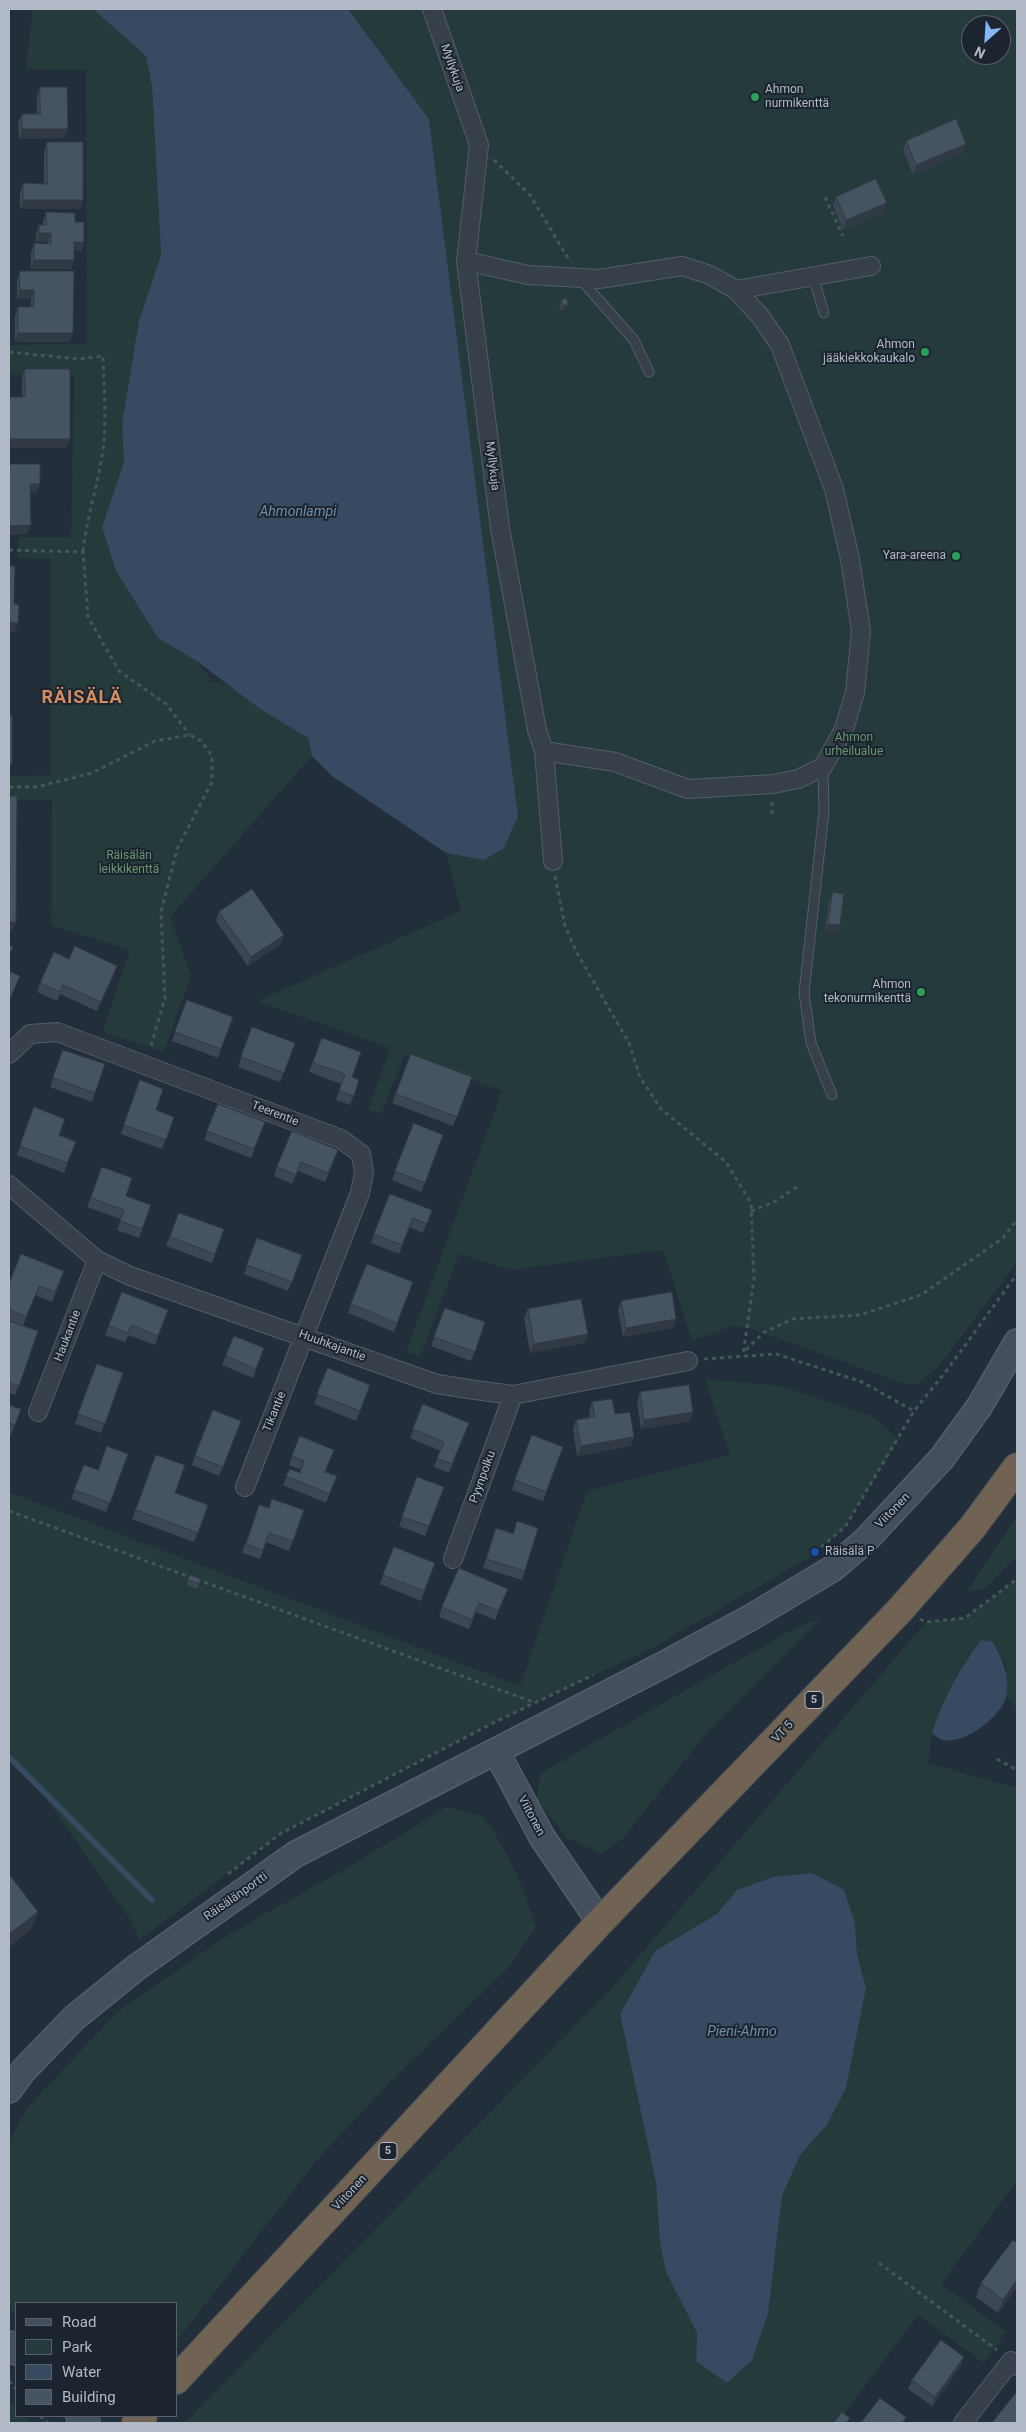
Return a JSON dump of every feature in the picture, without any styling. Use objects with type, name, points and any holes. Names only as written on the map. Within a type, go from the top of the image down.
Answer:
[{"type":"highway","name":"VT 5","points":[[600,1922],[900,1610],[972,1528],[1017,1467]]},
{"type":"highway","name":"Viitonen","points":[[178,2378],[600,1922]]},
{"type":"main road","name":"Viitonen","points":[[600,1922],[542,1838],[496,1751],[750,1618],[832,1569],[864,1541],[942,1458],[979,1407],[1017,1342]]},
{"type":"main road","name":"Räisälänportti","points":[[9,2090],[24,2071],[81,2013],[137,1967],[296,1854],[496,1751]]},
{"type":"street","name":"Myllykuja","points":[[432,9],[479,145],[466,261],[500,528],[537,730],[544,751],[553,861]]},
{"type":"street","points":[[466,261],[528,275],[599,279],[682,266],[710,275],[736,290],[760,316],[780,345],[834,489],[850,559],[861,631],[856,692],[844,729],[823,767],[798,779],[773,784],[688,789],[615,762],[544,751]]},
{"type":"street","points":[[736,290],[871,266]]},
{"type":"street","name":"Teerentie","points":[[9,1054],[30,1034],[56,1032],[146,1064],[341,1139],[361,1154],[364,1173],[360,1193],[305,1336]]},
{"type":"street","name":"Huuhkajantie","points":[[9,1185],[97,1260],[130,1276],[437,1384],[513,1395],[688,1362]]},
{"type":"street","name":"Haukantie","points":[[38,1412],[97,1260]]},
{"type":"street","name":"Tikantie","points":[[245,1487],[305,1336]]},
{"type":"street","name":"Pyynpolku","points":[[453,1559],[513,1395]]},
{"type":"street","points":[[963,2423],[1015,2360]]},
{"type":"lane","points":[[813,276],[824,312]]},
{"type":"lane","points":[[580,278],[634,340],[650,372]]},
{"type":"lane","points":[[823,767],[824,811],[804,993],[811,1043],[832,1095]]},
{"type":"path","points":[[479,145],[530,195],[580,278]]},
{"type":"path","points":[[825,197],[843,236]]},
{"type":"path","points":[[9,352],[79,359],[104,356],[104,440],[96,490],[85,531],[83,552],[88,617],[118,671],[166,704],[190,735],[201,741],[212,756],[212,782],[177,850],[161,912],[164,998],[146,1064]]},
{"type":"path","points":[[9,550],[83,552]]},
{"type":"path","points":[[9,787],[37,787],[92,773],[155,741],[190,735]]},
{"type":"path","points":[[553,861],[565,926],[577,953],[629,1043],[640,1077],[661,1109],[726,1162],[751,1204],[754,1279],[743,1355]]},
{"type":"path","points":[[751,1211],[774,1202],[798,1186]]},
{"type":"path","points":[[743,1355],[763,1333],[792,1319],[860,1315],[921,1295],[1003,1238],[1017,1220]]},
{"type":"path","points":[[810,1557],[845,1527],[914,1411],[1015,1281],[1017,1274]]},
{"type":"path","points":[[688,1362],[743,1355],[776,1354],[818,1366],[862,1382],[914,1411]]},
{"type":"path","points":[[9,1511],[534,1702]]},
{"type":"path","points":[[900,1610],[926,1622],[965,1618],[1017,1579]]},
{"type":"path","points":[[225,1876],[280,1834],[534,1702],[594,1674]]},
{"type":"path","points":[[997,1759],[1017,1770]]},
{"type":"path","points":[[879,2263],[1015,2360]]},
{"type":"green space","name":"Räisälän leikkikenttä","points":[[29,9],[93,9],[146,56],[152,87],[161,255],[139,321],[122,424],[124,462],[102,527],[116,571],[158,638],[198,662],[212,681],[194,681],[226,683],[260,709],[308,738],[312,756],[170,917],[191,975],[164,1052],[103,1032],[130,950],[51,925],[52,800],[9,800],[9,776],[51,775],[51,559],[18,558],[19,537],[71,537],[74,376],[9,375],[9,345],[87,344],[86,70],[26,69],[32,14]]},
{"type":"green space","name":"Ahmon urheilualue","points":[[348,9],[1017,9],[1017,1262],[940,1365],[919,1383],[908,1385],[749,1328],[733,1326],[692,1341],[663,1250],[511,1270],[459,1254],[420,1357],[406,1352],[502,1091],[405,1054],[381,1114],[368,1110],[390,1048],[257,1001],[461,911],[446,853],[484,860],[518,816],[429,119]]},
{"type":"green space","points":[[705,1379],[781,1386],[872,1416],[899,1439],[845,1527],[810,1557],[654,1647],[495,1722],[280,1834],[139,1940],[130,1919],[53,1808],[9,1757],[9,1492],[520,1686],[587,1491],[730,1455]]},
{"type":"green space","points":[[1017,1516],[1017,1556],[985,1589],[966,1592]]},
{"type":"green space","points":[[1017,1579],[1017,1709],[1006,1697],[1006,1665],[993,1642],[932,1733],[928,1763],[1017,1788],[1017,2181],[941,2284],[1006,2332],[984,2363],[918,2315],[837,2423],[185,2423],[611,1989],[926,1622],[965,1618]],"holes":[[[737,1890],[855,1923],[857,1954],[866,1988],[846,2088],[827,2125],[800,2155],[781,2196],[768,2314],[696,2361],[697,2333],[666,2272],[660,2244],[656,2183],[620,2014],[655,1951],[718,1914]]]},
{"type":"green space","points":[[822,1617],[709,1730],[624,1837],[602,1854],[566,1837],[537,1800],[540,1773],[790,1631]]},
{"type":"green space","points":[[446,1807],[483,1816],[508,1856],[526,1896],[536,1927],[509,1967],[394,2078],[316,2161],[178,2339],[178,2302],[15,2302],[15,2315],[9,2307],[9,2142],[28,2107],[117,2012],[228,1935],[369,1855]]},
{"type":"green space","points":[[9,2400],[15,2406],[15,2417],[26,2417],[32,2423],[9,2423]]},
{"type":"water","name":"Ahmonlampi","points":[[93,9],[348,9],[429,119],[518,816],[504,848],[484,860],[446,853],[332,776],[312,756],[308,738],[260,709],[198,662],[158,638],[116,571],[102,527],[124,462],[122,424],[139,321],[161,255],[152,87],[146,56]]},
{"type":"water","points":[[981,1640],[993,1642],[1000,1655],[1005,1668],[1007,1682],[1006,1697],[997,1713],[980,1728],[960,1738],[942,1740],[932,1733],[936,1720],[952,1685]]},
{"type":"water","name":"Pieni-Ahmo","points":[[812,1873],[844,1890],[855,1923],[857,1954],[866,1988],[846,2088],[827,2125],[800,2155],[782,2196],[768,2314],[752,2360],[727,2383],[696,2361],[697,2333],[666,2272],[660,2244],[656,2183],[620,2014],[655,1951],[717,1914],[737,1890],[773,1877]]},
{"type":"building","points":[[40,87],[67,87],[68,129],[22,129],[22,114],[40,114]]},
{"type":"building","points":[[956,119],[966,144],[916,165],[906,141]]},
{"type":"building","points":[[47,142],[83,142],[83,200],[23,200],[23,183],[47,184]]},
{"type":"building","points":[[876,179],[887,203],[846,220],[836,197]]},
{"type":"building","points":[[46,212],[75,213],[75,222],[84,222],[84,242],[74,242],[74,260],[34,260],[34,243],[51,244],[51,233],[39,233],[39,225],[46,225]]},
{"type":"building","points":[[20,271],[74,271],[73,333],[18,333],[18,307],[34,307],[34,290],[20,290]]},
{"type":"building","points":[[567,298],[568,305],[563,306],[561,300]]},
{"type":"building","points":[[25,369],[70,369],[70,439],[9,439],[9,397],[25,397]]},
{"type":"building","points":[[9,464],[40,464],[40,484],[30,484],[31,525],[9,526]]},
{"type":"building","points":[[9,566],[15,566],[14,604],[19,605],[18,623],[9,622]]},
{"type":"building","points":[[9,715],[12,715],[12,764],[9,764]]},
{"type":"building","points":[[9,796],[17,796],[16,922],[9,922]]},
{"type":"building","points":[[252,889],[284,935],[251,957],[219,912]]},
{"type":"building","points":[[833,892],[844,894],[840,925],[828,924]]},
{"type":"building","points":[[9,945],[13,947],[9,956]]},
{"type":"building","points":[[75,946],[117,966],[101,1002],[63,985],[60,992],[40,983],[54,952],[69,959]]},
{"type":"building","points":[[9,971],[20,976],[9,1001]]},
{"type":"building","points":[[187,1000],[233,1017],[221,1049],[175,1032]]},
{"type":"building","points":[[252,1027],[295,1043],[284,1073],[241,1057]]},
{"type":"building","points":[[322,1038],[361,1052],[352,1077],[359,1080],[354,1096],[339,1091],[345,1074],[313,1063]]},
{"type":"building","points":[[63,1050],[105,1064],[95,1093],[53,1078]]},
{"type":"building","points":[[411,1054],[472,1077],[457,1117],[396,1094]]},
{"type":"building","points":[[140,1080],[163,1089],[156,1110],[174,1117],[166,1140],[124,1125]]},
{"type":"building","points":[[218,1104],[265,1122],[254,1149],[207,1131]]},
{"type":"building","points":[[34,1107],[65,1119],[59,1135],[76,1142],[67,1163],[20,1146]]},
{"type":"building","points":[[414,1123],[443,1135],[425,1183],[395,1171]]},
{"type":"building","points":[[292,1131],[338,1150],[328,1173],[301,1162],[296,1175],[277,1167]]},
{"type":"building","points":[[102,1167],[132,1178],[126,1196],[151,1205],[142,1229],[120,1221],[124,1210],[91,1198]]},
{"type":"building","points":[[390,1194],[432,1210],[427,1224],[413,1218],[402,1245],[374,1234]]},
{"type":"building","points":[[179,1213],[224,1229],[215,1254],[170,1237]]},
{"type":"building","points":[[257,1238],[302,1255],[292,1282],[247,1265]]},
{"type":"building","points":[[21,1254],[64,1271],[55,1292],[39,1286],[26,1317],[9,1309],[9,1284]]},
{"type":"building","points":[[367,1264],[413,1282],[397,1323],[351,1304]]},
{"type":"building","points":[[122,1292],[168,1310],[158,1336],[131,1325],[128,1333],[109,1326]]},
{"type":"building","points":[[672,1292],[676,1319],[626,1328],[621,1301]]},
{"type":"building","points":[[581,1299],[588,1334],[534,1344],[528,1309]]},
{"type":"building","points":[[445,1308],[485,1322],[475,1352],[434,1337]]},
{"type":"building","points":[[9,1321],[38,1331],[19,1386],[9,1383]]},
{"type":"building","points":[[234,1336],[264,1348],[256,1369],[226,1356]]},
{"type":"building","points":[[97,1364],[123,1373],[105,1424],[78,1414]]},
{"type":"building","points":[[328,1368],[370,1385],[360,1411],[317,1394]]},
{"type":"building","points":[[689,1385],[693,1412],[644,1420],[640,1392]]},
{"type":"building","points":[[612,1399],[615,1414],[630,1412],[634,1437],[581,1446],[576,1420],[595,1417],[592,1402]]},
{"type":"building","points":[[423,1404],[469,1423],[452,1464],[437,1458],[444,1442],[413,1429]]},
{"type":"building","points":[[9,1405],[21,1409],[15,1425],[9,1423]]},
{"type":"building","points":[[213,1410],[241,1421],[223,1467],[195,1456]]},
{"type":"building","points":[[532,1435],[563,1447],[546,1492],[515,1480]]},
{"type":"building","points":[[300,1436],[334,1450],[325,1472],[337,1476],[329,1494],[286,1476],[290,1469],[300,1473],[304,1461],[292,1456]]},
{"type":"building","points":[[107,1446],[128,1454],[110,1503],[74,1490],[84,1465],[98,1470]]},
{"type":"building","points":[[156,1455],[185,1465],[175,1493],[208,1505],[198,1533],[136,1510]]},
{"type":"building","points":[[417,1477],[444,1487],[429,1526],[402,1517]]},
{"type":"building","points":[[272,1499],[304,1510],[293,1541],[269,1533],[263,1550],[246,1544],[259,1505],[269,1508]]},
{"type":"building","points":[[517,1521],[538,1528],[525,1571],[486,1559],[496,1528],[513,1534]]},
{"type":"building","points":[[394,1547],[435,1563],[424,1591],[383,1575]]},
{"type":"building","points":[[459,1568],[508,1589],[498,1611],[479,1603],[472,1620],[442,1607]]},
{"type":"building","points":[[190,1575],[201,1579],[199,1584],[188,1580]]},
{"type":"building","points":[[9,1874],[38,1912],[9,1934]]},
{"type":"building","points":[[1013,2240],[1017,2243],[1017,2280],[1003,2300],[981,2283]]},
{"type":"building","points":[[941,2340],[964,2357],[935,2397],[912,2380]]},
{"type":"building","points":[[1016,2393],[1017,2423],[992,2423]]},
{"type":"building","points":[[880,2398],[906,2417],[902,2423],[861,2423]]},
{"type":"building","points":[[842,2412],[850,2418],[846,2423],[834,2423]]},
{"type":"waterway","points":[[9,1757],[152,1900]]},
{"type":"place","name":"Ahmon nurmikenttä","points":[[755,97]]},
{"type":"place","name":"Ahmon jääkiekkokaukalo","points":[[925,352]]},
{"type":"place","name":"Yara-areena","points":[[956,556]]},
{"type":"place","name":"Ahmon tekonurmikenttä","points":[[921,992]]},
{"type":"place","name":"Räisälä P","points":[[815,1552]]},
{"type":"district","name":"RÄISÄLÄ","points":[[82,698]]}]
